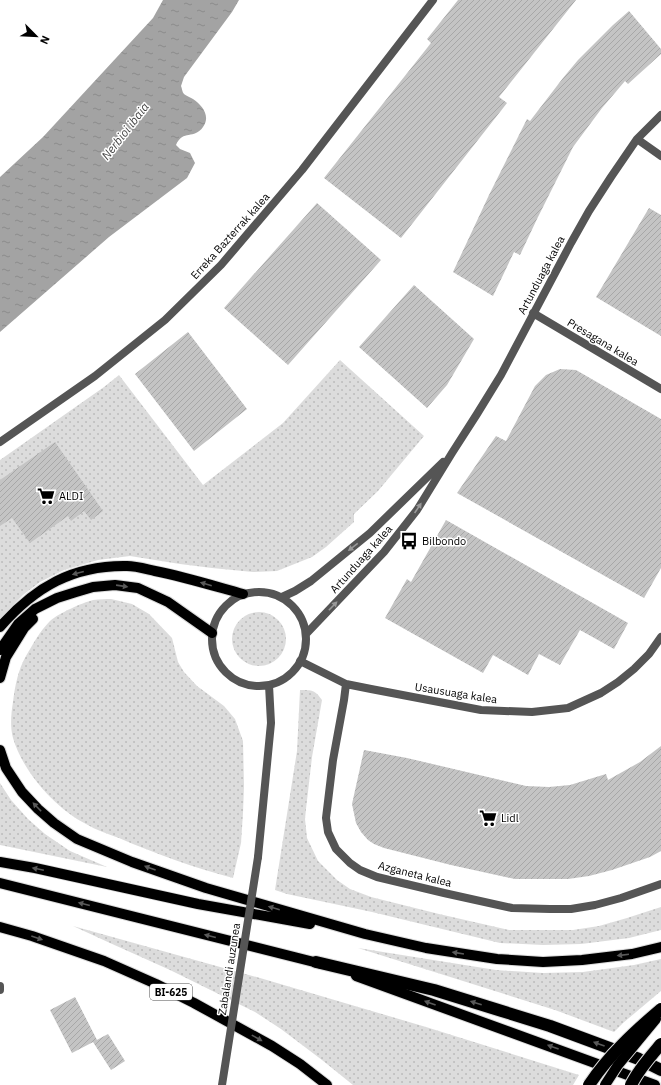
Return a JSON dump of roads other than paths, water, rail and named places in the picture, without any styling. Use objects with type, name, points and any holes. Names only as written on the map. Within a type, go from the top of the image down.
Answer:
[{"type":"highway","points":[[316,962],[434,990],[550,1026],[639,1059],[661,1070]]},
{"type":"highway","points":[[589,1085],[612,1054],[632,1034],[661,1010]]},
{"type":"highway","points":[[631,1085],[647,1060],[661,1044]]},
{"type":"main road","points":[[0,627],[27,600],[44,588],[66,576],[99,567],[129,566],[176,575],[243,594]]},
{"type":"main road","points":[[0,650],[18,624],[34,609],[57,598],[93,587],[115,585],[138,588],[168,602],[212,633]]},
{"type":"main road","points":[[0,678],[6,657],[24,628],[57,598]]},
{"type":"main road","points":[[0,750],[6,768],[22,792],[54,823],[77,839],[132,862],[206,888],[365,934]]},
{"type":"main road","points":[[0,862],[198,904],[365,934],[426,948],[497,959],[543,962],[582,960],[632,954],[661,948]]},
{"type":"main road","points":[[0,883],[316,962],[655,1085]]},
{"type":"main road","name":"BI-625","points":[[0,927],[32,936],[104,961],[194,1003],[272,1046],[300,1064],[327,1085]]},
{"type":"main road","points":[[605,1085],[618,1065],[661,1013]]},
{"type":"street","name":"Erreka Bazterrak kalea","points":[[0,442],[95,376],[165,320],[221,265],[302,170],[433,0]]},
{"type":"street","name":"Artunduaga kalea","points":[[306,634],[384,552],[417,510],[501,375],[589,211],[637,139],[661,115]]},
{"type":"street","points":[[637,139],[661,156]]},
{"type":"street","name":"Presagana kalea","points":[[533,313],[661,389]]},
{"type":"street","name":"Artunduaga kalea","points":[[282,597],[311,581],[370,533],[452,453]]},
{"type":"street","points":[[253,592],[263,592],[282,597],[291,604],[304,623],[306,646],[300,661],[295,669],[279,682],[257,686],[244,684],[232,678],[216,659],[212,646],[212,633],[214,625],[222,609],[232,600],[243,594],[253,592]]},
{"type":"street","name":"Usausuaga kalea","points":[[300,661],[346,684],[481,710],[532,712],[568,708],[601,693],[634,669],[649,654],[661,637]]},
{"type":"street","name":"Zabalandi auzunea","points":[[222,1085],[258,857],[271,723],[269,684]]},
{"type":"street","name":"Azganeta kalea","points":[[346,684],[333,760],[326,818],[328,832],[336,849],[350,863],[360,870],[381,878],[512,908],[564,909],[595,905],[621,898],[661,884]]},
{"type":"water","name":"Nerbioi ibaia","points":[[163,0],[239,0],[232,12],[184,77],[181,86],[184,94],[199,104],[206,115],[205,123],[200,131],[182,137],[176,145],[180,149],[190,153],[195,163],[187,178],[109,237],[0,332],[0,177],[43,137],[153,18]]},
{"type":"place","name":"ALDI","points":[[46,496]]},
{"type":"place","name":"Bilbondo","points":[[409,541]]},
{"type":"place","name":"Lidl","points":[[488,818]]}]
